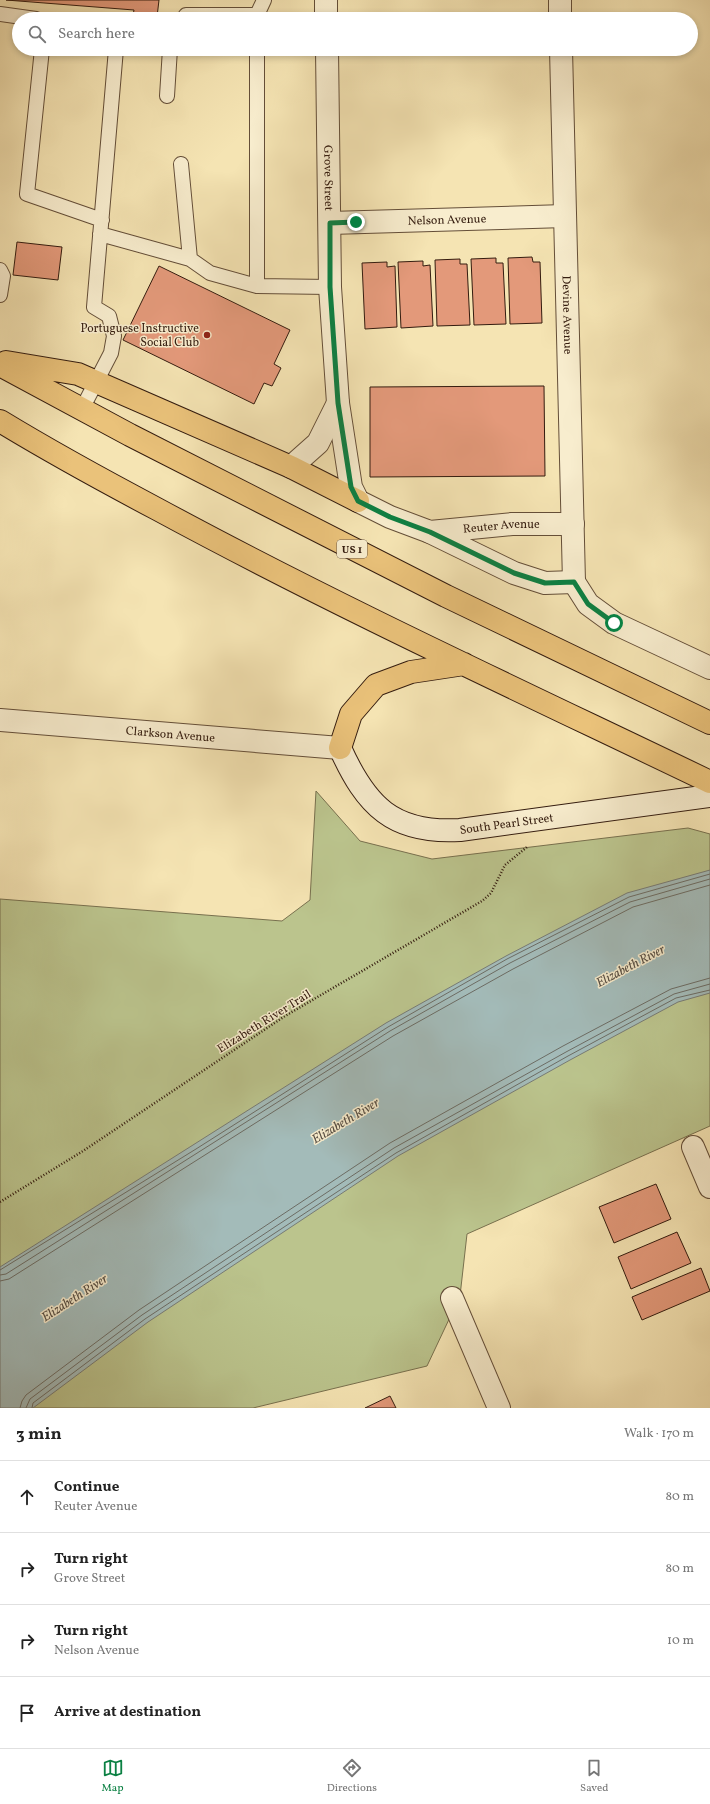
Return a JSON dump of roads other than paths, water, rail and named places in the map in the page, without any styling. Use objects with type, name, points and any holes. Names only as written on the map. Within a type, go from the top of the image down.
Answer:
[{"type":"highway","points":[[0,361],[78,374],[291,467],[358,501]]},
{"type":"highway","name":"US 1","points":[[0,365],[82,409],[446,596],[710,723]]},
{"type":"highway","points":[[0,422],[45,449],[248,558],[710,782]]},
{"type":"highway","points":[[340,748],[351,714],[376,684],[411,672],[464,664]]},
{"type":"street","points":[[326,0],[326,12]]},
{"type":"street","points":[[560,0],[560,12]]},
{"type":"street","name":"Grove Street","points":[[327,56],[330,287],[338,403],[351,487],[358,501]]},
{"type":"street","name":"Devine Avenue","points":[[561,56],[574,582]]},
{"type":"street","name":"Nelson Avenue","points":[[330,223],[565,216]]},
{"type":"street","points":[[291,467],[318,443],[338,403]]},
{"type":"street","name":"Reuter Avenue","points":[[358,501],[390,517],[430,532],[514,573],[545,583],[574,582]]},
{"type":"street","name":"Reuter Avenue","points":[[430,532],[512,524],[573,524]]},
{"type":"street","points":[[574,582],[588,604],[614,623],[710,668]]},
{"type":"street","name":"Clarkson Avenue","points":[[0,720],[340,748]]},
{"type":"street","name":"South Pearl Street","points":[[340,748],[357,783],[376,806],[404,824],[423,829],[442,831],[460,830],[710,796]]},
{"type":"street","points":[[693,1147],[710,1187]]},
{"type":"street","points":[[452,1298],[499,1408]]},
{"type":"lane","points":[[259,12],[264,0]]},
{"type":"lane","points":[[0,14],[12,16]]},
{"type":"lane","points":[[41,56],[27,194],[101,227],[190,259],[210,273],[257,286],[330,287]]},
{"type":"lane","points":[[82,409],[111,353],[114,336],[109,316],[94,307],[115,56]]},
{"type":"lane","points":[[167,96],[170,56]]},
{"type":"lane","points":[[257,56],[257,286]]},
{"type":"lane","points":[[181,164],[190,259]]},
{"type":"lane","points":[[0,270],[3,276],[1,293]]},
{"type":"water","name":"Elizabeth River","points":[[710,870],[710,993],[678,1002],[570,1060],[398,1156],[148,1322],[33,1408],[0,1408],[0,1267],[386,1023],[506,956],[627,893]]},
{"type":"place","name":"Portuguese Instructive Social Club","points":[[207,335]]}]
